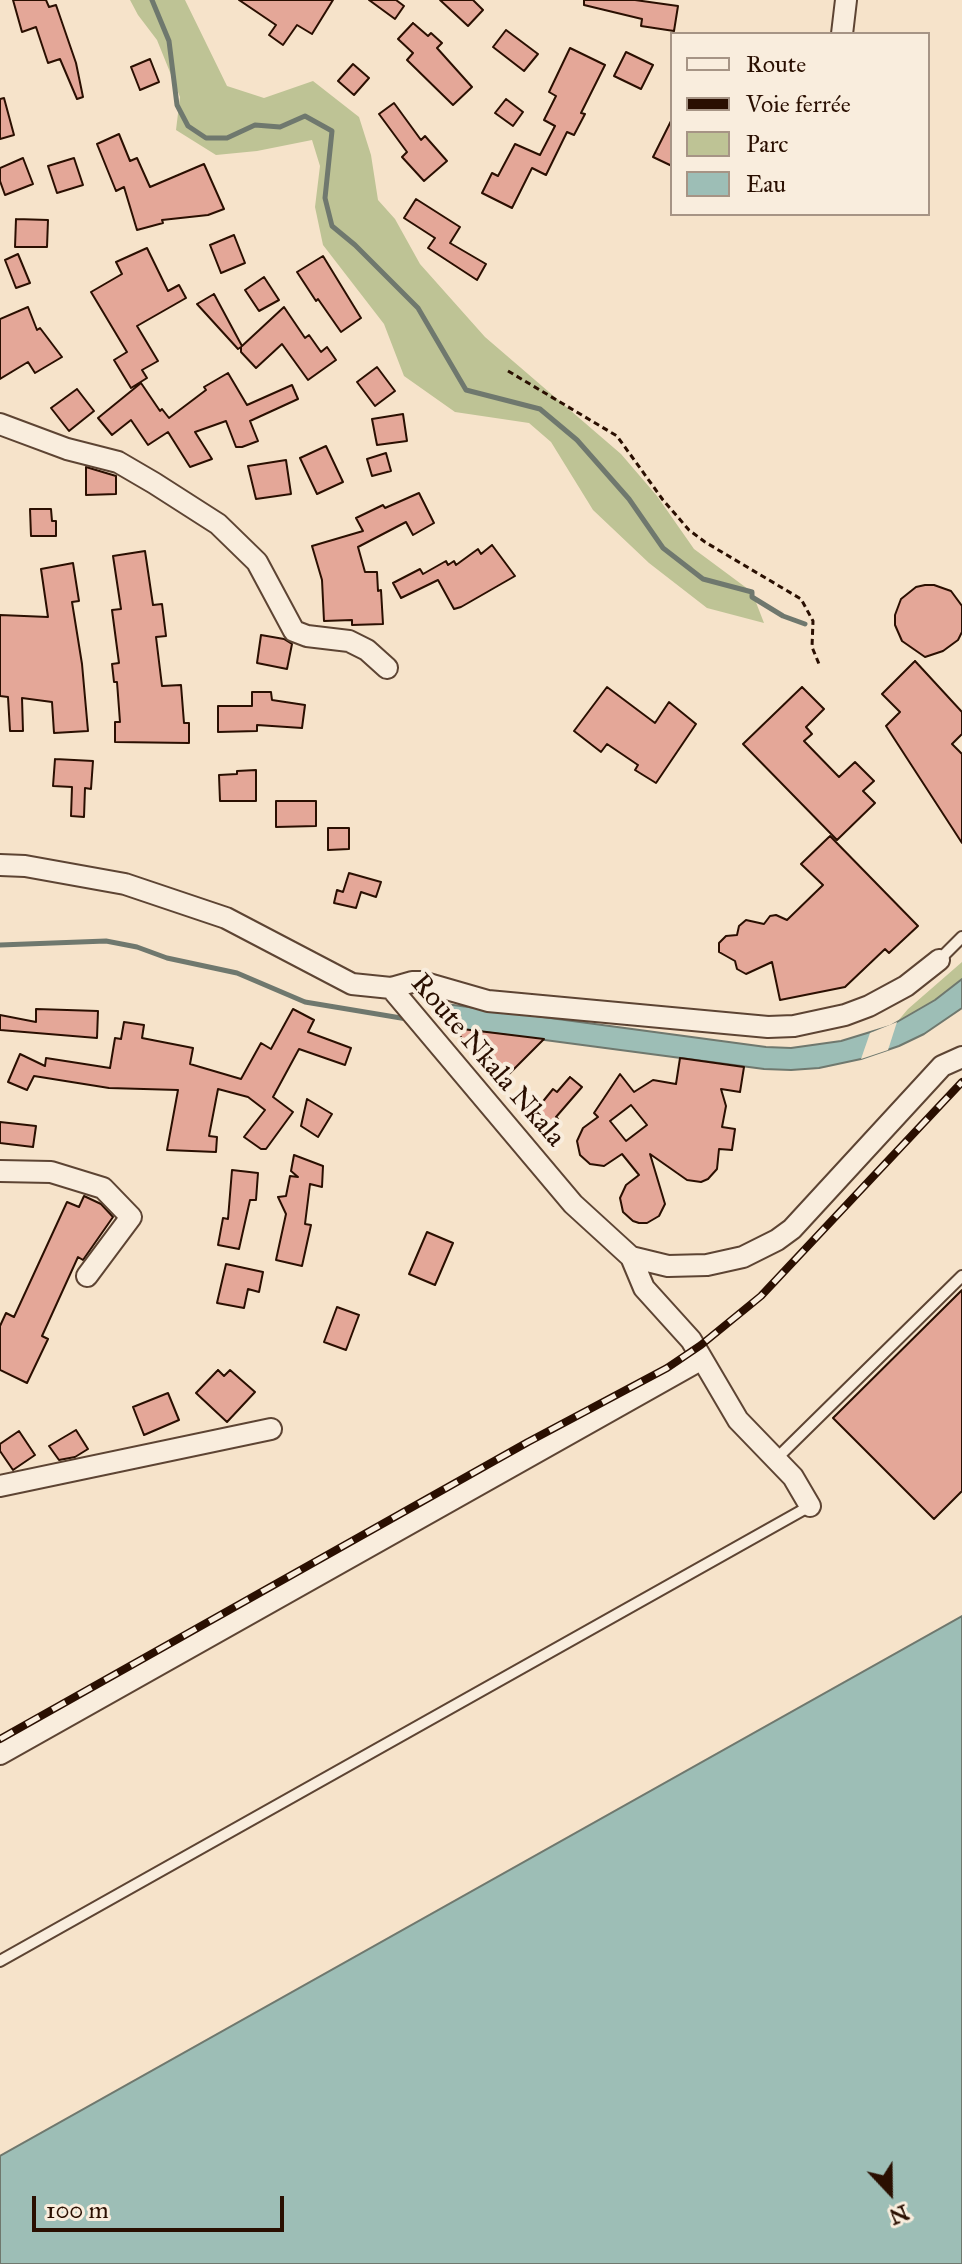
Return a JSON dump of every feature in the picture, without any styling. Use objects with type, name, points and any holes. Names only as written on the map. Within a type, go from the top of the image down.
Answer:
[{"type":"street","points":[[842,32],[846,0]]},
{"type":"street","points":[[0,424],[67,449],[118,462],[167,491],[218,524],[257,562],[294,631],[307,636],[349,641],[367,650],[387,668]]},
{"type":"street","name":"Route Nkala Nkala","points":[[0,865],[25,866],[125,884],[226,918],[352,984],[391,988],[573,1204],[631,1257]]},
{"type":"street","points":[[391,988],[422,982],[488,1001],[768,1027],[794,1026],[845,1015],[869,1006],[906,986],[939,960]]},
{"type":"street","points":[[631,1257],[668,1266],[707,1265],[743,1257],[777,1240],[792,1229],[942,1066],[962,1057]]},
{"type":"street","points":[[0,1171],[51,1172],[103,1188],[131,1217],[87,1276]]},
{"type":"street","points":[[631,1257],[644,1288],[691,1340],[738,1420],[793,1477],[810,1506]]},
{"type":"street","points":[[0,1754],[702,1359]]},
{"type":"street","points":[[0,1486],[271,1429]]},
{"type":"lane","points":[[939,960],[962,937]]},
{"type":"lane","points":[[776,1459],[962,1276]]},
{"type":"lane","points":[[0,1961],[810,1506]]},
{"type":"path","points":[[508,371],[617,436],[689,530],[801,599],[813,621],[812,647],[819,664]]},
{"type":"green space","points":[[130,0],[185,0],[227,86],[264,98],[313,81],[359,117],[371,155],[378,200],[395,219],[420,264],[485,337],[621,454],[657,496],[694,549],[752,592],[764,623],[707,608],[649,563],[593,510],[551,442],[529,423],[455,412],[404,376],[384,324],[323,245],[315,207],[320,166],[312,140],[216,155],[176,130],[180,97],[157,40]]},
{"type":"green space","points":[[962,962],[962,979],[935,1000],[897,1022],[908,1009]]},
{"type":"water","points":[[962,979],[962,1008],[924,1034],[861,1059],[791,1070],[454,1028],[431,1002],[791,1048],[841,1041],[890,1026],[935,1000]]},
{"type":"water","points":[[962,1616],[962,2264],[0,2264],[0,2156]]},
{"type":"pier","points":[[897,1022],[888,1050],[861,1059],[870,1033]]},
{"type":"building","points":[[13,0],[46,0],[49,7],[56,5],[76,63],[83,97],[77,99],[60,59],[48,63],[36,27],[22,32]]},
{"type":"building","points":[[239,0],[333,0],[312,34],[297,25],[283,45],[269,35],[276,25]]},
{"type":"building","points":[[369,0],[396,0],[404,6],[395,19]]},
{"type":"building","points":[[440,0],[473,0],[483,10],[468,26]]},
{"type":"building","points":[[584,0],[635,0],[678,6],[674,31],[641,26],[642,19],[584,5]]},
{"type":"building","points":[[413,23],[442,43],[437,48],[472,87],[453,105],[407,60],[413,53],[398,39]]},
{"type":"building","points":[[506,30],[538,54],[524,71],[493,47]]},
{"type":"building","points":[[570,48],[605,65],[581,113],[585,114],[574,135],[567,132],[546,175],[532,168],[512,208],[482,193],[492,173],[498,176],[515,144],[540,155],[555,126],[544,120],[556,96],[549,92]]},
{"type":"building","points":[[626,52],[653,65],[641,89],[614,76]]},
{"type":"building","points":[[150,59],[159,82],[140,90],[131,67]]},
{"type":"building","points":[[353,64],[369,78],[354,95],[338,81]]},
{"type":"building","points":[[4,98],[14,135],[0,139],[0,99]]},
{"type":"building","points":[[506,99],[523,112],[513,126],[495,113]]},
{"type":"building","points":[[394,103],[421,140],[425,136],[447,161],[424,181],[402,157],[407,152],[379,114]]},
{"type":"building","points":[[670,123],[670,165],[653,157]]},
{"type":"building","points":[[119,134],[130,161],[137,158],[150,187],[204,164],[224,209],[208,215],[162,220],[163,223],[137,230],[124,187],[116,191],[97,144]]},
{"type":"building","points":[[23,158],[33,184],[5,195],[0,168]]},
{"type":"building","points":[[74,158],[83,185],[57,193],[48,166]]},
{"type":"building","points":[[416,199],[460,227],[450,243],[486,264],[477,280],[428,248],[435,238],[404,218]]},
{"type":"building","points":[[16,219],[48,220],[47,247],[15,247]]},
{"type":"building","points":[[234,235],[245,263],[221,273],[210,245]]},
{"type":"building","points":[[147,248],[168,291],[179,285],[186,298],[137,326],[158,361],[142,370],[147,378],[131,388],[114,360],[127,352],[91,292],[122,274],[116,262]]},
{"type":"building","points":[[18,254],[30,283],[16,288],[5,260]]},
{"type":"building","points":[[323,256],[361,318],[341,332],[297,272]]},
{"type":"building","points":[[264,277],[279,300],[259,311],[245,290]]},
{"type":"building","points":[[214,294],[242,346],[284,307],[305,338],[309,335],[321,352],[327,347],[336,360],[308,380],[282,344],[256,368],[241,352],[241,347],[238,349],[197,304]]},
{"type":"building","points":[[28,307],[37,330],[40,328],[62,357],[35,373],[28,362],[0,379],[0,319]]},
{"type":"building","points":[[377,367],[395,391],[375,406],[357,382]]},
{"type":"building","points":[[228,373],[247,405],[292,385],[298,399],[250,421],[258,441],[242,447],[236,447],[226,421],[195,432],[212,459],[190,467],[168,432],[148,445],[131,420],[112,435],[98,418],[141,383],[160,411],[162,409],[169,418],[206,390],[204,387]]},
{"type":"building","points":[[77,389],[94,411],[69,431],[51,408]]},
{"type":"building","points":[[403,414],[407,441],[377,445],[372,419]]},
{"type":"building","points":[[326,446],[343,482],[317,494],[300,458]]},
{"type":"building","points":[[386,453],[391,471],[372,476],[367,459]]},
{"type":"building","points":[[286,460],[291,494],[256,499],[248,466]]},
{"type":"building","points":[[86,467],[116,476],[116,494],[86,495]]},
{"type":"building","points":[[419,493],[434,523],[413,535],[406,522],[358,547],[365,572],[377,572],[383,624],[352,625],[352,620],[324,621],[322,580],[312,546],[363,531],[356,518]]},
{"type":"building","points":[[30,509],[51,509],[52,521],[56,521],[56,536],[31,536]]},
{"type":"building","points":[[492,545],[515,576],[461,607],[454,609],[438,580],[401,598],[393,583],[420,569],[423,574],[446,561],[448,565],[454,561],[456,565],[478,549],[481,554]]},
{"type":"building","points":[[145,551],[153,605],[162,604],[166,636],[156,637],[162,686],[181,685],[184,723],[189,723],[189,743],[115,742],[115,722],[120,722],[117,682],[114,682],[112,664],[119,663],[112,610],[121,609],[113,556]]},
{"type":"building","points":[[73,563],[79,601],[72,602],[88,731],[54,733],[52,702],[22,698],[23,731],[10,731],[8,697],[0,696],[0,615],[48,617],[41,569]]},
{"type":"building","points":[[925,585],[951,591],[962,606],[962,632],[958,640],[943,651],[925,657],[902,641],[895,625],[895,615],[901,599],[916,587]]},
{"type":"building","points":[[261,635],[284,639],[292,644],[287,669],[257,663]]},
{"type":"building","points":[[915,661],[962,712],[962,734],[952,744],[962,754],[962,843],[886,726],[900,712],[882,694]]},
{"type":"building","points":[[607,687],[655,723],[669,702],[696,724],[656,783],[635,770],[638,765],[607,744],[601,752],[574,731]]},
{"type":"building","points":[[802,687],[824,709],[806,727],[812,734],[804,741],[839,777],[855,762],[874,781],[863,791],[875,803],[837,840],[743,744]]},
{"type":"building","points":[[252,692],[271,692],[272,700],[305,705],[302,728],[257,725],[257,731],[218,732],[218,706],[252,706]]},
{"type":"building","points":[[55,759],[93,761],[91,789],[85,788],[84,817],[71,816],[72,787],[53,786]]},
{"type":"building","points":[[256,770],[256,801],[220,801],[219,775]]},
{"type":"building","points":[[276,801],[316,801],[316,826],[276,827]]},
{"type":"building","points":[[328,828],[349,828],[349,849],[328,850]]},
{"type":"building","points":[[830,836],[918,926],[889,953],[885,949],[845,987],[780,1000],[772,962],[746,974],[737,969],[735,961],[719,952],[719,943],[726,936],[737,935],[739,926],[746,920],[764,924],[770,916],[776,915],[787,920],[823,885],[801,864]]},
{"type":"building","points":[[349,873],[381,882],[376,897],[361,892],[356,908],[334,903],[337,890],[343,892]]},
{"type":"building","points":[[36,1009],[98,1011],[97,1038],[0,1030],[0,1015],[36,1022]]},
{"type":"building","points":[[293,1009],[314,1020],[308,1032],[351,1048],[345,1065],[299,1049],[273,1097],[293,1112],[266,1149],[244,1137],[265,1110],[248,1097],[218,1089],[209,1136],[217,1137],[216,1152],[167,1150],[178,1090],[109,1088],[34,1076],[27,1090],[8,1082],[20,1054],[45,1066],[46,1058],[110,1068],[115,1038],[121,1039],[124,1022],[144,1025],[142,1038],[193,1048],[190,1064],[241,1079],[261,1043],[271,1049]]},
{"type":"building","points":[[454,1028],[495,1033],[544,1039],[498,1085]]},
{"type":"building","points":[[680,1058],[744,1067],[740,1092],[721,1089],[726,1106],[722,1127],[735,1129],[732,1150],[719,1149],[717,1169],[701,1182],[687,1180],[650,1154],[665,1204],[659,1216],[647,1223],[639,1223],[623,1212],[620,1198],[626,1185],[639,1175],[622,1154],[604,1166],[590,1164],[580,1155],[577,1141],[583,1128],[598,1117],[594,1113],[620,1074],[634,1092],[653,1080],[676,1084]],"holes":[[[631,1105],[647,1125],[626,1141],[610,1121]]]},
{"type":"building","points":[[570,1077],[582,1087],[545,1135],[528,1120],[553,1089],[557,1092]]},
{"type":"building","points":[[307,1099],[332,1114],[318,1137],[301,1126]]},
{"type":"building","points":[[0,1122],[36,1126],[33,1147],[0,1143]]},
{"type":"building","points":[[294,1155],[323,1166],[322,1187],[310,1184],[305,1224],[311,1225],[302,1266],[276,1260],[286,1214],[278,1197],[286,1196],[290,1176],[298,1177],[291,1171]]},
{"type":"building","points":[[232,1170],[258,1173],[256,1200],[250,1200],[239,1249],[218,1245],[223,1218],[228,1219]]},
{"type":"building","points":[[84,1196],[101,1204],[113,1217],[83,1260],[78,1257],[42,1336],[48,1339],[27,1383],[0,1370],[0,1326],[6,1313],[14,1317],[67,1202],[79,1207]]},
{"type":"building","points":[[427,1232],[453,1243],[435,1285],[409,1274]]},
{"type":"building","points":[[226,1264],[263,1272],[259,1292],[248,1289],[244,1308],[217,1303]]},
{"type":"building","points":[[962,1290],[962,1491],[934,1519],[833,1418]]},
{"type":"building","points":[[337,1307],[359,1315],[346,1350],[324,1342]]},
{"type":"building","points":[[218,1370],[224,1376],[230,1370],[255,1392],[227,1422],[196,1393]]},
{"type":"building","points":[[168,1393],[179,1420],[144,1435],[133,1407]]},
{"type":"building","points":[[76,1430],[88,1449],[75,1457],[59,1460],[49,1446]]},
{"type":"building","points":[[19,1431],[35,1455],[13,1470],[0,1451],[0,1444]]},
{"type":"waterway","points":[[152,0],[169,41],[177,105],[188,126],[206,138],[227,138],[255,125],[280,127],[305,116],[332,131],[325,198],[332,226],[418,308],[466,390],[540,409],[577,440],[629,499],[663,548],[703,579],[752,592],[752,597],[783,616],[805,624]]},
{"type":"waterway","points":[[0,945],[106,941],[237,973],[305,1002],[407,1019]]},
{"type":"railway","points":[[0,1739],[528,1442],[667,1368],[701,1345],[761,1296],[962,1082]]}]
